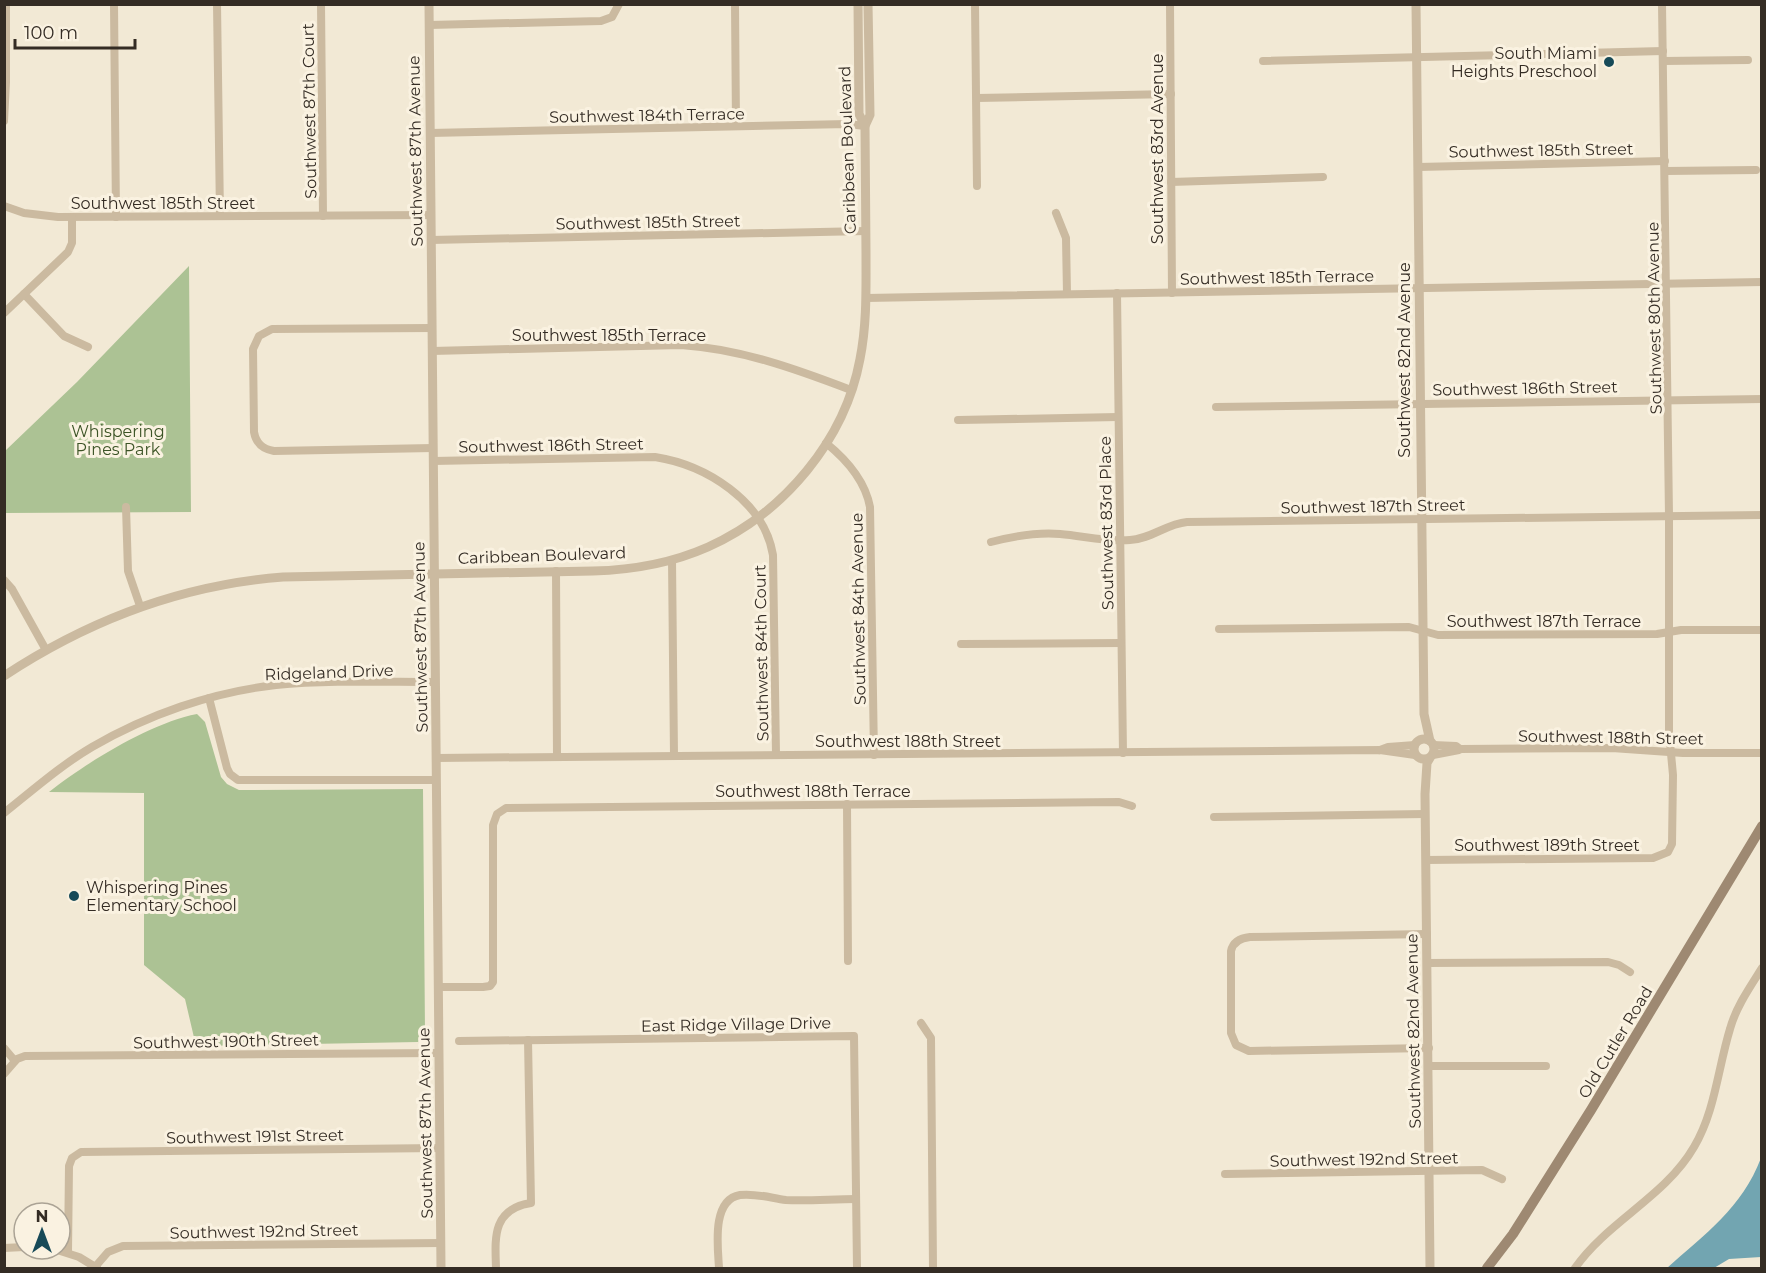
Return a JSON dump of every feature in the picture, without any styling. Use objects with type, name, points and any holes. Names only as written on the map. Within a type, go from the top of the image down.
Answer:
[{"type":"main road","name":"Old Cutler Road","points":[[1487,1269],[1514,1234],[1591,1110],[1761,826]]},
{"type":"street","points":[[4,121],[6,4]]},
{"type":"street","points":[[114,4],[116,217]]},
{"type":"street","points":[[218,4],[220,216]]},
{"type":"street","name":"Southwest 87th Court","points":[[321,4],[323,216]]},
{"type":"street","name":"Southwest 87th Avenue","points":[[429,4],[441,1269]]},
{"type":"street","points":[[429,25],[594,22],[608,19],[616,13],[619,4]]},
{"type":"street","points":[[735,4],[736,126]]},
{"type":"street","name":"Caribbean Boulevard","points":[[4,676],[46,650],[94,625],[140,606],[196,591],[259,580],[434,573],[620,570],[672,560],[718,542],[756,518],[795,484],[826,443],[837,425],[852,390],[863,345],[866,298],[865,126],[859,114],[858,4]]},
{"type":"street","points":[[865,126],[870,115],[868,4]]},
{"type":"street","points":[[975,4],[977,186]]},
{"type":"street","name":"Southwest 83rd Avenue","points":[[1170,4],[1172,292]]},
{"type":"street","name":"Southwest 82nd Avenue","points":[[1416,4],[1424,714],[1420,720],[1427,764],[1425,814],[1430,1269]]},
{"type":"street","name":"Southwest 80th Avenue","points":[[1662,4],[1666,171],[1670,753]]},
{"type":"street","points":[[1263,61],[1663,51]]},
{"type":"street","points":[[1664,62],[1748,60]]},
{"type":"street","points":[[976,98],[1171,94]]},
{"type":"street","name":"Southwest 184th Terrace","points":[[430,133],[849,124],[865,126]]},
{"type":"street","name":"Southwest 185th Street","points":[[1418,167],[1665,161]]},
{"type":"street","points":[[1666,171],[1756,170]]},
{"type":"street","points":[[1171,182],[1323,177]]},
{"type":"street","name":"Southwest 185th Street","points":[[4,206],[35,215],[72,217],[431,215]]},
{"type":"street","points":[[1056,213],[1066,238],[1067,294]]},
{"type":"street","points":[[4,313],[68,252],[72,243],[72,217]]},
{"type":"street","name":"Southwest 185th Street","points":[[431,240],[866,231]]},
{"type":"street","name":"Southwest 185th Terrace","points":[[866,298],[1761,282]]},
{"type":"street","name":"Southwest 83rd Place","points":[[1117,293],[1122,753]]},
{"type":"street","points":[[24,294],[64,336],[88,347]]},
{"type":"street","points":[[432,328],[272,329],[259,336],[253,349],[254,432],[260,446],[274,451],[433,448]]},
{"type":"street","name":"Southwest 185th Terrace","points":[[432,351],[700,346],[748,355],[852,390]]},
{"type":"street","name":"Southwest 186th Street","points":[[1216,406],[1761,399]]},
{"type":"street","points":[[958,420],[1118,417]]},
{"type":"street","name":"Southwest 84th Avenue","points":[[826,443],[855,472],[867,493],[870,507],[874,754]]},
{"type":"street","name":"Southwest 186th Street","points":[[433,461],[640,456],[663,458],[692,467],[719,482],[739,497],[756,518]]},
{"type":"street","points":[[126,507],[128,571],[140,606]]},
{"type":"street","name":"Southwest 187th Street","points":[[991,542],[1037,534],[1119,541],[1147,537],[1173,524],[1187,522],[1761,515]]},
{"type":"street","name":"Southwest 84th Court","points":[[756,518],[768,536],[773,555],[776,755]]},
{"type":"street","points":[[672,560],[674,756]]},
{"type":"street","points":[[556,571],[557,758]]},
{"type":"street","points":[[4,580],[12,589],[46,650]]},
{"type":"street","name":"Southwest 187th Terrace","points":[[1219,629],[1409,627],[1438,635],[1761,630]]},
{"type":"street","points":[[961,644],[1121,643]]},
{"type":"street","name":"Ridgeland Drive","points":[[4,813],[63,767],[102,741],[156,716],[209,699],[248,689],[284,684],[435,682]]},
{"type":"street","points":[[209,699],[228,771],[238,780],[436,780]]},
{"type":"street","name":"Southwest 188th Street","points":[[436,758],[1122,753],[1380,750],[1388,747],[1424,750],[1612,748],[1670,753],[1761,753]]},
{"type":"street","name":"Southwest 189th Street","points":[[1426,860],[1653,858],[1668,852],[1673,834],[1673,775],[1670,753]]},
{"type":"street","name":"Southwest 188th Terrace","points":[[438,987],[483,987],[492,984],[494,975],[493,825],[497,814],[502,809],[513,807],[1119,802],[1132,806]]},
{"type":"street","points":[[847,804],[849,961]]},
{"type":"street","points":[[1214,816],[1425,814]]},
{"type":"street","points":[[1427,934],[1250,937],[1236,942],[1230,951],[1231,1033],[1236,1045],[1249,1051],[1429,1048]]},
{"type":"street","points":[[1427,963],[1608,962],[1619,965],[1630,972]]},
{"type":"street","points":[[1575,1269],[1603,1235],[1666,1183],[1689,1155],[1706,1122],[1733,1018],[1761,968]]},
{"type":"street","points":[[921,1023],[931,1038],[933,1269]]},
{"type":"street","name":"East Ridge Village Drive","points":[[459,1041],[854,1036],[857,1269]]},
{"type":"street","points":[[496,1269],[495,1239],[500,1222],[516,1207],[531,1203],[528,1040]]},
{"type":"street","points":[[4,1048],[15,1061],[4,1074]]},
{"type":"street","name":"Southwest 190th Street","points":[[15,1061],[25,1056],[439,1053]]},
{"type":"street","points":[[1429,1066],[1546,1066]]},
{"type":"street","name":"Southwest 191st Street","points":[[69,1201],[69,1169],[72,1158],[85,1151],[440,1148]]},
{"type":"street","name":"Southwest 192nd Street","points":[[1225,1174],[1482,1170],[1502,1179]]},
{"type":"street","points":[[719,1269],[719,1221],[724,1207],[734,1197],[758,1195],[787,1200],[856,1199]]},
{"type":"street","name":"Southwest 192nd Street","points":[[96,1268],[108,1252],[123,1246],[441,1243]]},
{"type":"street","points":[[72,1254],[96,1268]]},
{"type":"green space","name":"Whispering Pines Park","points":[[189,266],[191,512],[5,513],[5,451],[77,382]]},
{"type":"green space","points":[[197,714],[205,722],[221,777],[227,784],[239,790],[423,789],[425,1033],[418,1042],[196,1046],[185,999],[144,965],[144,793],[49,792],[81,769],[139,735]]},
{"type":"water","points":[[1761,1158],[1761,1257],[1729,1259],[1714,1268],[1667,1268],[1733,1206],[1744,1192]]},
{"type":"place","name":"South Miami Heights Preschool","points":[[1609,62]]},
{"type":"place","name":"Whispering Pines Elementary School","points":[[74,896]]}]
